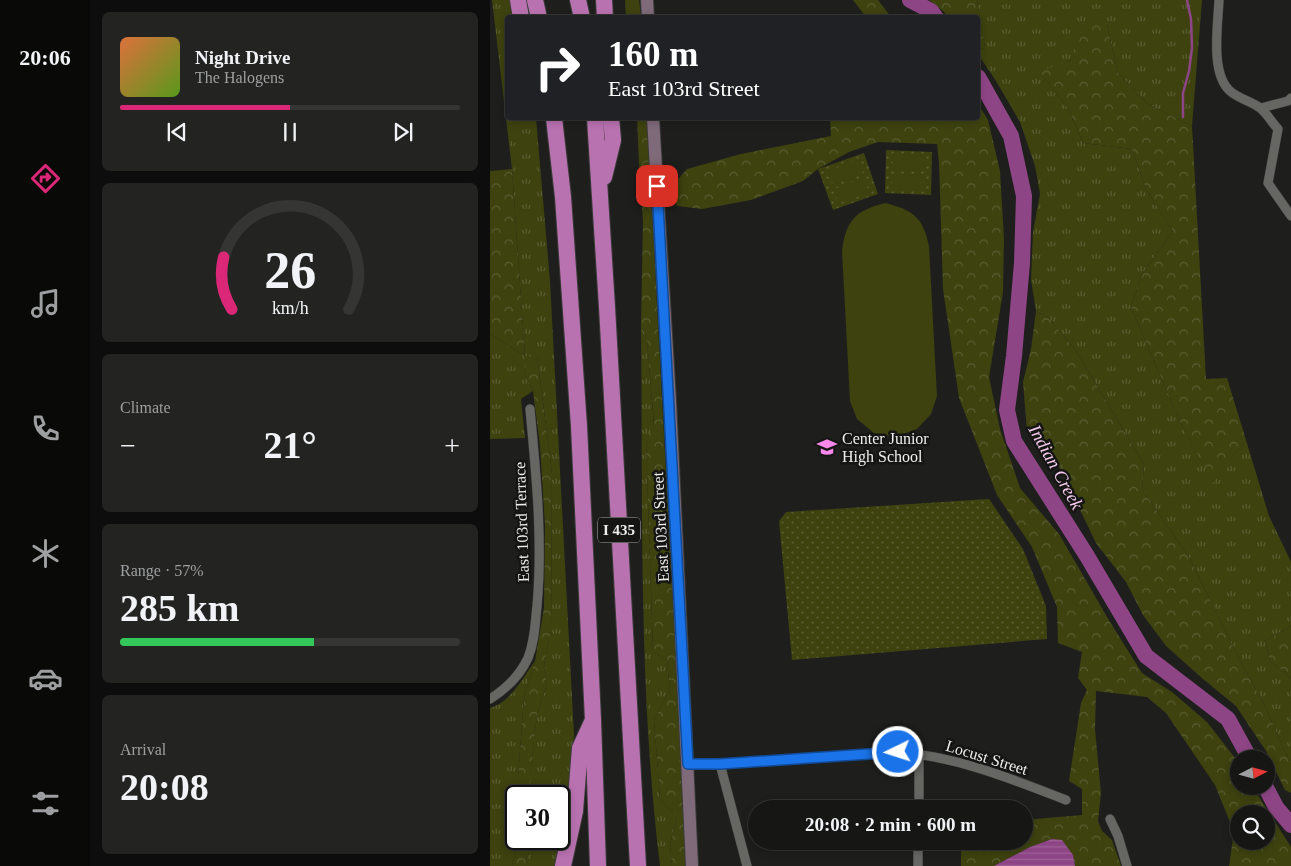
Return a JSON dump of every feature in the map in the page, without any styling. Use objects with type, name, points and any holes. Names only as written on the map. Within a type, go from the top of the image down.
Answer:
[{"type":"highway","points":[[518,0],[520,15]]},
{"type":"highway","points":[[535,0],[538,15]]},
{"type":"highway","points":[[578,0],[581,15]]},
{"type":"highway","points":[[604,0],[605,15]]},
{"type":"highway","name":"I 435","points":[[554,120],[564,197],[573,340],[593,720],[598,866]]},
{"type":"highway","name":"I 435","points":[[595,120],[638,866]]},
{"type":"highway","points":[[600,194],[613,140],[611,120]]},
{"type":"highway","points":[[563,866],[575,811],[580,748],[593,720]]},
{"type":"street","points":[[646,0],[648,15]]},
{"type":"street","points":[[1218,0],[1217,62],[1220,76],[1229,90],[1244,101],[1260,108],[1278,129],[1268,183],[1291,216]]},
{"type":"street","points":[[1260,108],[1288,101],[1291,98]]},
{"type":"street","name":"East 103rd Street","points":[[653,120],[692,866]]},
{"type":"street","name":"East 103rd Terrace","points":[[490,699],[510,684],[520,672],[528,658],[534,635],[538,590],[538,502],[530,408]]},
{"type":"street","name":"Locust Street","points":[[688,764],[720,764],[892,752],[919,753],[944,758],[1019,781],[1066,800]]},
{"type":"street","points":[[918,800],[919,753]]},
{"type":"street","points":[[720,764],[747,866]]},
{"type":"street","points":[[1110,819],[1118,836],[1127,866]]},
{"type":"street","points":[[918,850],[918,866]]},
{"type":"green space","points":[[492,0],[514,0],[518,15],[505,15],[505,110]]},
{"type":"green space","points":[[625,0],[639,0],[641,15],[626,15]]},
{"type":"green space","points":[[853,0],[878,0],[889,15],[864,15]]},
{"type":"green space","points":[[929,0],[977,0],[980,15],[946,15]]},
{"type":"green space","points":[[977,0],[1202,0],[1192,126],[1148,104],[1118,73],[1107,25],[1071,60],[1040,73],[1068,108],[1083,143],[1132,149],[1146,189],[1173,231],[1142,274],[1131,307],[1180,422],[1213,482],[1246,440],[1269,516],[1291,562],[1291,626],[1265,641],[1270,661],[1291,678],[1291,761],[1190,559],[1142,489],[1144,464],[1076,351],[1049,318],[1036,311],[1031,280],[1033,232],[1040,194],[1035,166],[1020,122],[980,57],[980,49],[985,48]]},
{"type":"green space","points":[[980,18],[985,48],[980,49]]},
{"type":"green space","points":[[1081,23],[1107,25],[1118,73],[1148,104],[1192,126],[1206,379],[1227,378],[1246,440],[1213,483],[1180,422],[1131,307],[1142,274],[1173,231],[1146,189],[1132,149],[1083,143],[1068,108],[1039,72],[1071,60]]},
{"type":"green space","points":[[980,107],[988,120],[1000,171],[1004,239],[1003,292],[989,377],[1000,429],[1020,488],[1059,534],[1142,673],[1172,692],[1207,722],[1230,752],[1230,795],[1258,795],[1264,805],[1230,805],[1230,822],[1215,785],[1166,713],[1147,697],[1096,691],[1095,729],[1101,793],[1098,821],[1102,831],[1112,840],[1121,866],[1075,866],[1073,855],[1052,839],[1033,846],[1033,819],[1082,815],[1082,789],[1069,781],[1081,703],[1087,690],[1078,678],[1082,652],[1058,643],[1057,607],[1032,547],[997,495],[959,398],[943,289],[937,144],[878,142],[849,152],[818,169],[803,181],[751,200],[702,209],[677,206],[671,187],[687,169],[741,154],[831,136],[830,120],[980,120]]},
{"type":"green space","points":[[506,120],[536,120],[550,281],[574,735],[570,794],[570,785],[529,785],[537,715],[547,684],[544,665],[551,630],[552,473],[537,356],[526,356],[524,373],[533,391],[521,399],[525,438],[490,439],[490,334],[525,356],[512,169]]},
{"type":"green space","points":[[637,120],[647,120],[687,866],[672,866],[670,844],[677,818],[660,799],[654,720],[670,690],[667,660],[653,652],[646,438],[654,425],[647,340],[641,325],[643,221]]},
{"type":"green space","points":[[886,150],[932,152],[931,195],[885,193]]},
{"type":"green space","points":[[864,153],[878,194],[833,210],[818,169]]},
{"type":"green space","points":[[893,155],[924,156],[924,171],[892,170]]},
{"type":"green space","points":[[858,160],[863,174],[833,185],[828,171]]},
{"type":"green space","points":[[512,169],[525,356],[490,334],[490,171]]},
{"type":"green space","points":[[892,174],[924,176],[923,190],[892,189]]},
{"type":"green space","points":[[864,178],[869,192],[839,203],[834,189]]},
{"type":"green space","points":[[885,203],[910,212],[920,221],[927,236],[937,396],[931,414],[917,429],[895,437],[874,433],[857,419],[850,401],[842,251],[846,232],[854,218],[866,210]]},
{"type":"green space","points":[[1036,311],[1049,318],[1076,351],[1144,464],[1142,489],[1190,559],[1291,761],[1291,793],[1285,790],[1275,769],[1275,750],[1265,750],[1236,706],[1166,646],[1143,615],[1126,582],[1096,543],[1056,460],[1027,431],[1023,382],[1031,349]]},
{"type":"green space","points":[[641,325],[647,339],[654,426],[646,439],[653,652],[667,660],[670,690],[654,720],[660,799],[677,818],[670,844],[672,866],[660,866],[648,731],[643,596]]},
{"type":"green space","points":[[525,356],[537,356],[552,473],[551,630],[544,665],[547,684],[537,715],[529,785],[518,785],[524,697],[535,661],[544,608],[545,525],[540,446],[533,391],[524,373]]},
{"type":"green space","points":[[989,499],[1023,549],[1046,606],[1047,639],[792,660],[779,521],[786,512]]},
{"type":"green space","points":[[1291,626],[1291,678],[1270,661],[1265,641]]},
{"type":"green space","points":[[535,661],[524,697],[518,785],[505,785],[505,850],[516,850],[512,866],[490,866],[490,708],[510,695]]},
{"type":"green space","points":[[1275,822],[1291,847],[1291,866],[1229,866],[1231,850],[1275,850]]},
{"type":"green space","points":[[516,850],[527,850],[526,866],[512,866]]},
{"type":"green space","points":[[527,850],[560,850],[557,866],[526,866]]},
{"type":"green space","points":[[961,850],[1024,850],[994,866],[961,866]]},
{"type":"shaded area","points":[[1052,839],[1062,840],[1073,855],[1075,866],[994,866],[1024,850],[1033,850],[1033,846]]},
{"type":"waterway","name":"Indian Creek","points":[[910,0],[931,11],[934,15]]},
{"type":"waterway","points":[[1183,117],[1183,93],[1189,71],[1192,48],[1191,19],[1187,0]]},
{"type":"waterway","name":"Indian Creek","points":[[980,81],[1011,136],[1024,196],[1022,263],[1007,410],[1014,441],[1087,556],[1146,656],[1228,719],[1245,750]]},
{"type":"waterway","name":"Indian Creek","points":[[1270,795],[1276,807],[1291,825]]},
{"type":"place","name":"Center Junior High School","points":[[827,447]]},
{"type":"route","points":[[657,186],[688,764],[720,764],[898,752]]}]
